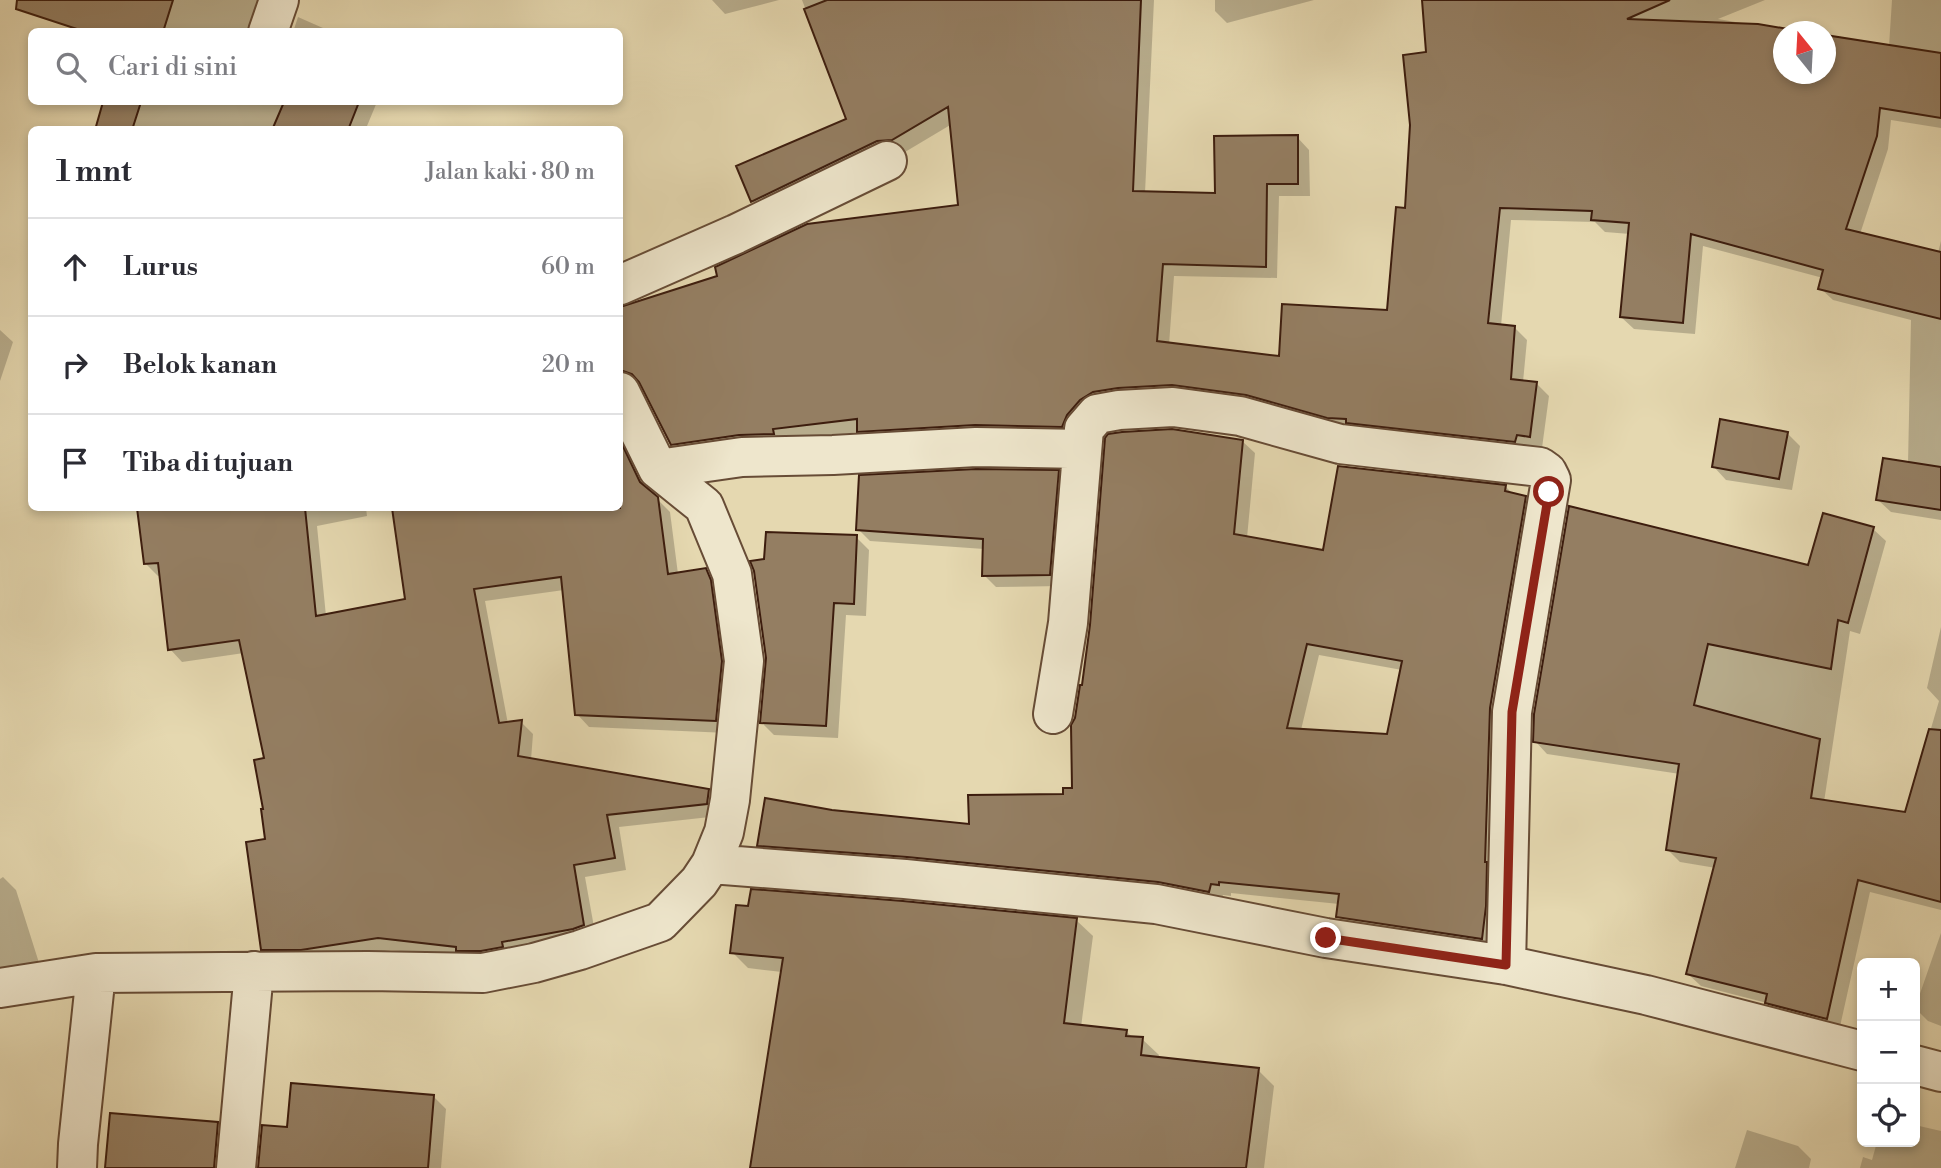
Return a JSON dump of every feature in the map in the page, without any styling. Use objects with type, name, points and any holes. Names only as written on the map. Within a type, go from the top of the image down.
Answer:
[{"type":"street","points":[[269,28],[279,0]]},
{"type":"street","points":[[623,284],[736,234],[887,161]]},
{"type":"street","points":[[0,988],[96,973],[483,973],[580,950],[660,922],[699,882],[724,832],[730,800],[744,661],[732,574],[704,506],[658,469],[623,398]]},
{"type":"street","points":[[1053,714],[1068,622],[1084,429],[1097,414],[1119,410],[1173,408],[1240,416],[1340,444],[1540,467],[1547,472],[1551,480],[1512,712],[1506,965]]},
{"type":"street","points":[[658,469],[742,457],[976,447],[1082,449]]},
{"type":"street","points":[[710,864],[905,879],[1156,904],[1326,938],[1506,965],[1646,995],[1857,1050]]},
{"type":"street","points":[[236,1168],[254,971]]},
{"type":"street","points":[[77,1168],[96,973]]},
{"type":"street","points":[[1920,1066],[1941,1072]]},
{"type":"building","points":[[17,0],[173,0],[164,28],[74,28],[16,9]]},
{"type":"building","points":[[827,0],[1141,0],[1133,191],[1215,193],[1214,136],[1298,135],[1298,184],[1267,184],[1266,267],[1163,264],[1157,341],[1279,356],[1282,304],[1387,310],[1396,207],[1405,208],[1410,125],[1403,55],[1426,52],[1422,0],[1670,0],[1627,19],[1773,26],[1773,84],[1836,84],[1836,37],[1941,53],[1941,118],[1880,108],[1877,136],[1846,229],[1941,252],[1941,319],[1818,289],[1823,270],[1691,234],[1683,323],[1620,317],[1629,223],[1591,220],[1592,211],[1500,208],[1488,323],[1515,326],[1511,379],[1537,382],[1530,437],[1517,435],[1515,442],[1346,423],[1346,419],[1327,418],[1246,395],[1172,385],[1093,392],[1080,400],[1067,415],[1062,427],[975,425],[857,432],[857,419],[773,429],[774,434],[739,435],[671,445],[639,382],[632,374],[623,371],[623,306],[717,276],[715,267],[807,224],[958,205],[948,107],[892,140],[877,141],[751,202],[736,166],[846,119],[804,9]]},
{"type":"building","points":[[102,105],[140,105],[133,126],[96,126]]},
{"type":"building","points":[[283,105],[358,105],[350,126],[274,126]]},
{"type":"building","points":[[1720,419],[1788,432],[1779,479],[1712,467]]},
{"type":"building","points":[[1172,429],[1243,440],[1234,534],[1323,550],[1338,466],[1506,485],[1505,491],[1526,496],[1490,708],[1486,906],[1482,939],[1336,917],[1339,894],[1219,882],[1219,885],[1211,884],[1209,892],[1158,882],[907,857],[757,846],[765,798],[832,810],[969,824],[968,795],[1063,794],[1063,788],[1072,788],[1071,725],[1082,685],[1090,625],[1105,438],[1108,434]],"holes":[[[1307,644],[1402,661],[1387,734],[1287,728]]]},
{"type":"building","points":[[623,446],[640,482],[658,497],[668,574],[706,568],[711,580],[722,661],[716,721],[575,715],[561,577],[474,589],[499,723],[522,720],[518,756],[709,789],[707,804],[607,815],[615,858],[574,865],[584,925],[573,929],[502,942],[503,947],[481,951],[456,951],[456,947],[378,938],[301,950],[261,950],[246,842],[265,839],[263,809],[254,760],[264,758],[239,640],[168,650],[158,563],[144,564],[137,511],[305,511],[316,616],[405,599],[392,511],[623,511]]},
{"type":"building","points":[[1883,458],[1941,467],[1941,510],[1876,500]]},
{"type":"building","points":[[976,469],[1059,470],[1050,575],[982,576],[983,539],[856,530],[859,475]]},
{"type":"building","points":[[1569,506],[1808,565],[1823,513],[1874,527],[1848,623],[1838,620],[1831,669],[1708,644],[1694,705],[1820,739],[1811,798],[1905,812],[1929,729],[1941,730],[1941,902],[1858,880],[1827,1019],[1765,1003],[1767,994],[1686,974],[1716,858],[1666,850],[1679,764],[1533,742],[1534,714]]},
{"type":"building","points":[[766,532],[857,535],[854,604],[834,603],[826,726],[760,723],[766,658],[754,571],[750,561],[764,559]]},
{"type":"building","points":[[751,889],[1077,918],[1064,1023],[1127,1030],[1126,1036],[1143,1037],[1141,1055],[1259,1068],[1246,1168],[750,1168],[783,958],[730,953],[736,905],[748,906]]},
{"type":"building","points":[[291,1083],[434,1095],[428,1168],[258,1168],[262,1125],[287,1127]]},
{"type":"building","points":[[110,1113],[218,1122],[214,1168],[105,1168]]},
{"type":"route","points":[[1326,938],[1506,965],[1512,712],[1549,492]]}]
